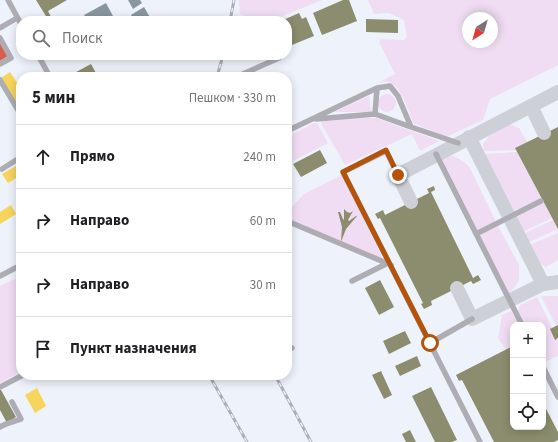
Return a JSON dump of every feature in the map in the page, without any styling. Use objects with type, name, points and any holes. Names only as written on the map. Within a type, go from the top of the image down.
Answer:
[{"type":"street","points":[[8,0],[16,16]]},
{"type":"street","points":[[0,28],[16,19]]},
{"type":"street","points":[[0,38],[12,58],[0,64]]},
{"type":"street","points":[[41,60],[47,72]]},
{"type":"street","points":[[247,72],[274,60]]},
{"type":"street","points":[[0,80],[16,107]]},
{"type":"street","points":[[292,129],[377,88],[390,86],[398,96],[411,127]]},
{"type":"street","points":[[375,114],[377,88]]},
{"type":"street","points":[[311,120],[375,114],[458,143]]},
{"type":"street","points":[[398,175],[386,150],[343,172],[480,442]]},
{"type":"street","points":[[436,154],[520,322]]},
{"type":"street","points":[[2,169],[16,160]]},
{"type":"street","points":[[476,234],[541,201]]},
{"type":"street","points":[[292,223],[389,265]]},
{"type":"street","points":[[352,281],[389,265]]},
{"type":"street","points":[[0,276],[16,268]]},
{"type":"street","points":[[430,343],[472,319]]},
{"type":"street","points":[[546,374],[558,397]]},
{"type":"street","points":[[0,387],[16,379]]},
{"type":"street","points":[[0,427],[4,424],[10,424],[21,419],[12,402]]},
{"type":"shaded area","points":[[239,0],[322,0],[283,16],[245,16],[240,14]]},
{"type":"shaded area","points":[[368,0],[558,0],[558,65],[490,99],[483,120],[446,137],[413,123],[405,101],[399,90],[388,82],[378,83],[395,74],[379,42],[381,39],[404,40],[407,37],[404,20],[389,13],[374,14]]},
{"type":"shaded area","points":[[383,94],[391,94],[396,99],[394,110],[391,112],[383,112],[378,107],[378,99]]},
{"type":"shaded area","points":[[369,96],[371,112],[335,112]]},
{"type":"shaded area","points":[[323,117],[376,118],[439,141],[420,151],[412,134],[345,165],[322,125],[321,122]]},
{"type":"shaded area","points":[[314,123],[317,123],[328,143],[292,161],[292,134]]},
{"type":"shaded area","points":[[509,124],[519,128],[527,142],[515,148],[516,150],[484,151],[483,144],[492,132]]},
{"type":"shaded area","points":[[517,152],[542,199],[515,213],[513,211],[510,212],[484,159],[484,154]]},
{"type":"shaded area","points":[[448,155],[455,157],[470,168],[496,222],[476,232],[441,158]]},
{"type":"shaded area","points":[[342,175],[384,261],[292,220],[292,207],[304,194]]},
{"type":"shaded area","points":[[543,202],[552,218],[520,233],[513,220],[516,216]]},
{"type":"shaded area","points":[[553,220],[558,229],[525,244],[521,235]]},
{"type":"shaded area","points":[[497,224],[519,265],[519,281],[509,294],[477,234]]},
{"type":"shaded area","points":[[558,233],[558,260],[546,267],[533,259],[527,246]]},
{"type":"shaded area","points":[[16,278],[16,375],[0,383],[0,286]]},
{"type":"shaded area","points":[[541,296],[558,296],[557,328]]},
{"type":"shaded area","points":[[537,297],[558,340],[558,356],[546,361],[546,322],[524,322],[518,311],[520,305]]},
{"type":"shaded area","points":[[511,311],[517,322],[510,322],[510,348],[506,350],[498,338],[502,315]]},
{"type":"building: Жильё","points":[[10,72],[16,81],[16,102],[1,78]]},
{"type":"building: Жильё","points":[[16,166],[16,178],[8,183],[2,174]]},
{"type":"building: Жильё","points":[[11,205],[16,214],[0,224],[0,212]]},
{"type":"building: Жильё","points":[[37,388],[46,406],[35,413],[25,395]]},
{"type":"building: Торговля","points":[[0,43],[8,56],[0,61]]},
{"type":"building: Промзона","points":[[36,0],[67,0],[48,11],[50,16],[46,16]]},
{"type":"building: Промзона","points":[[343,0],[349,0],[357,21],[322,35],[313,13]]},
{"type":"building: Промзона","points":[[299,13],[302,19],[306,17],[314,36],[292,45],[292,16]]},
{"type":"building: Промзона","points":[[366,19],[398,20],[398,33],[366,32]]},
{"type":"building: Промзона","points":[[91,64],[95,72],[76,72]]},
{"type":"building: Промзона","points":[[558,127],[558,229],[515,148]]},
{"type":"building: Промзона","points":[[320,150],[327,163],[301,177],[293,164]]},
{"type":"building: Промзона","points":[[434,186],[435,190],[431,192],[473,278],[478,275],[481,280],[473,284],[471,281],[431,301],[432,305],[424,309],[421,304],[423,303],[380,218],[378,219],[375,214],[383,210],[385,215],[429,193],[427,189]]},
{"type":"building: Промзона","points":[[344,209],[350,213],[353,211],[348,220],[349,221],[357,216],[346,229],[341,242],[342,227],[338,212],[340,212],[344,220]]},
{"type":"building: Промзона","points":[[380,280],[394,307],[379,315],[365,288]]},
{"type":"building: Промзона","points":[[558,325],[558,338],[555,340],[550,329]]},
{"type":"building: Промзона","points":[[405,331],[411,343],[389,354],[383,341]]},
{"type":"building: Промзона","points":[[510,348],[510,430],[546,430],[546,409],[558,432],[558,440],[554,442],[494,442],[462,380],[459,381],[456,375]]},
{"type":"building: Промзона","points":[[417,356],[421,366],[400,376],[395,366]]},
{"type":"building: Промзона","points":[[381,371],[392,395],[384,399],[372,375]]},
{"type":"building: Промзона","points":[[431,387],[457,440],[452,442],[435,442],[412,396]]},
{"type":"building: Промзона","points":[[0,390],[16,417],[7,423],[0,410]]},
{"type":"building: Промзона","points":[[410,430],[416,442],[406,442],[402,434]]},
{"type":"building: Прочее","points":[[128,0],[140,0],[142,3],[133,9]]},
{"type":"building: Прочее","points":[[106,3],[113,16],[85,16],[84,15]]},
{"type":"building: Прочее","points":[[144,7],[149,16],[132,16],[131,15]]},
{"type":"taxiway","points":[[411,202],[398,175],[558,92]]},
{"type":"taxiway","points":[[531,106],[544,133]]},
{"type":"taxiway","points":[[457,288],[472,319],[543,284],[469,137]]},
{"type":"taxiway","points":[[543,284],[558,282]]},
{"type":"railway","points":[[231,16],[234,0]]},
{"type":"railway","points":[[218,72],[222,60]]},
{"type":"railway","points":[[212,380],[247,442]]},
{"type":"railway","points":[[278,380],[311,442]]},
{"type":"route","points":[[398,175],[386,150],[375,157],[343,172],[430,343]]}]
